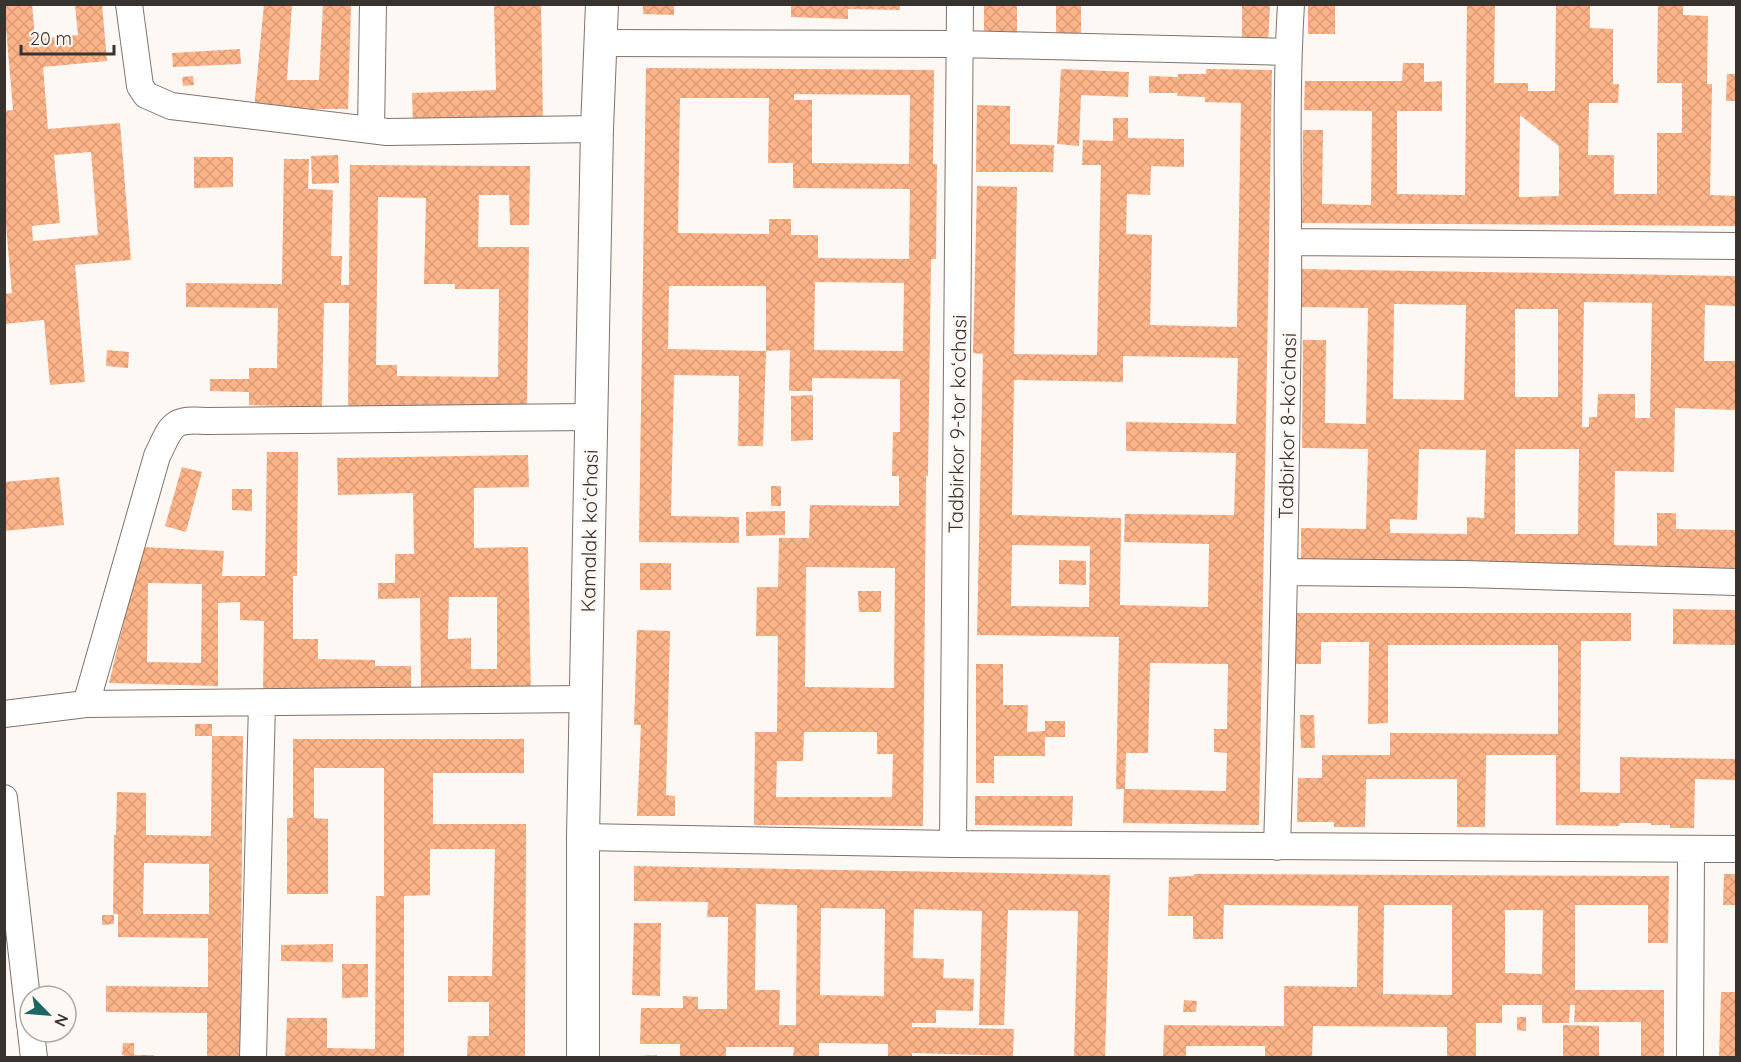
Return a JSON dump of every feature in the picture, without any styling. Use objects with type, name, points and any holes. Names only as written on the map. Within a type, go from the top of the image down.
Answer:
[{"type":"street","points":[[129,4],[140,86],[146,95],[171,106],[387,132],[597,129]]},
{"type":"street","points":[[371,130],[373,4]]},
{"type":"street","name":"Kamalak koʻchasi","points":[[583,1058],[583,837],[597,129],[602,4]]},
{"type":"street","name":"Tadbirkor 9-tor koʻchasi","points":[[953,844],[960,4]]},
{"type":"street","name":"Tadbirkor 8-koʻchasi","points":[[1277,847],[1286,572],[1288,52],[1291,4]]},
{"type":"street","points":[[602,43],[960,44],[1288,52]]},
{"type":"street","points":[[1289,242],[1737,246]]},
{"type":"street","points":[[86,704],[157,456],[170,429],[179,422],[187,420],[591,417]]},
{"type":"street","points":[[1286,572],[1463,574],[1737,582]]},
{"type":"street","points":[[4,714],[86,704],[586,699]]},
{"type":"street","points":[[253,1058],[262,703]]},
{"type":"street","points":[[4,798],[25,984]]},
{"type":"street","points":[[583,837],[953,844],[1737,849]]},
{"type":"street","points":[[1690,1058],[1691,850]]},
{"type":"building","points":[[4,4],[32,4],[35,39],[78,35],[75,4],[102,4],[107,61],[43,67],[48,129],[120,123],[131,260],[75,265],[85,382],[50,385],[44,320],[4,324],[4,294],[12,293],[6,226],[4,226],[4,111],[13,110]],"holes":[[[91,152],[98,235],[33,241],[32,226],[60,223],[54,155]]]},
{"type":"building","points":[[264,4],[292,4],[287,80],[319,80],[323,4],[351,4],[348,109],[254,109]]},
{"type":"building","points":[[494,4],[541,4],[543,122],[413,126],[412,93],[496,90]]},
{"type":"building","points":[[643,4],[674,4],[674,15],[643,14]]},
{"type":"building","points":[[791,4],[900,4],[900,10],[848,9],[848,19],[791,17]]},
{"type":"building","points":[[984,4],[1017,4],[1017,38],[984,38]]},
{"type":"building","points":[[1056,4],[1081,4],[1081,38],[1056,38]]},
{"type":"building","points":[[1242,4],[1270,4],[1268,45],[1242,44]]},
{"type":"building","points":[[1308,4],[1335,4],[1335,34],[1308,34]]},
{"type":"building","points":[[1467,4],[1495,4],[1494,83],[1528,83],[1528,91],[1555,91],[1556,4],[1590,4],[1590,28],[1613,29],[1613,84],[1619,84],[1618,103],[1589,103],[1588,155],[1614,155],[1614,194],[1657,194],[1657,133],[1682,133],[1682,83],[1657,83],[1658,4],[1683,4],[1683,15],[1708,16],[1707,84],[1712,84],[1710,195],[1736,196],[1736,226],[1302,223],[1303,130],[1323,130],[1322,204],[1371,205],[1372,111],[1304,110],[1305,81],[1402,81],[1403,63],[1424,63],[1424,82],[1442,81],[1442,111],[1397,111],[1397,194],[1465,195]],"holes":[[[1520,115],[1559,146],[1559,196],[1519,197]]]},
{"type":"building","points":[[240,49],[241,64],[173,67],[172,53]]},
{"type":"building","points":[[646,68],[934,70],[933,164],[937,164],[936,259],[931,259],[928,476],[926,476],[923,826],[754,825],[755,732],[777,732],[778,636],[756,636],[757,587],[778,587],[779,538],[809,538],[810,505],[899,506],[899,476],[892,476],[893,432],[900,432],[900,379],[812,378],[812,391],[789,391],[790,350],[766,351],[763,446],[738,446],[739,376],[674,375],[671,516],[739,517],[739,543],[639,542]],"holes":[[[794,94],[910,95],[909,164],[812,163],[812,100],[794,100]],[[680,98],[769,98],[768,163],[793,163],[793,188],[910,189],[909,259],[818,258],[818,235],[791,235],[791,219],[769,219],[769,234],[678,233]],[[815,282],[904,283],[903,351],[814,350]],[[669,286],[766,286],[766,351],[668,349]],[[806,567],[895,568],[894,688],[805,687]],[[804,732],[877,732],[877,754],[893,754],[892,797],[776,797],[777,761],[803,761]]]},
{"type":"building","points":[[1061,69],[1129,72],[1128,97],[1081,95],[1079,146],[1057,144]]},
{"type":"building","points":[[1206,69],[1272,70],[1259,825],[1123,823],[1124,789],[1116,789],[1119,637],[977,635],[983,354],[973,353],[977,186],[1017,187],[1014,354],[1097,355],[1101,165],[1082,165],[1083,140],[1113,141],[1113,118],[1128,118],[1128,138],[1184,139],[1184,167],[1151,166],[1150,195],[1127,194],[1126,234],[1152,235],[1150,325],[1237,327],[1241,103],[1205,102],[1205,97],[1177,96],[1178,93],[1149,93],[1149,76],[1178,77],[1178,74],[1206,74]],"holes":[[[1123,356],[1238,358],[1236,424],[1126,422],[1126,451],[1236,453],[1234,515],[1125,514],[1124,542],[1209,544],[1208,607],[1120,605],[1121,518],[1012,515],[1014,380],[1123,382]],[[1012,545],[1090,546],[1089,607],[1011,606]],[[1150,663],[1228,664],[1227,729],[1214,729],[1214,752],[1227,753],[1226,791],[1125,789],[1126,753],[1148,753]]]},
{"type":"building","points":[[1727,74],[1736,74],[1736,101],[1726,101]]},
{"type":"building","points":[[193,76],[194,85],[183,86],[182,77]]},
{"type":"building","points":[[977,105],[1010,106],[1010,144],[1054,145],[1053,172],[976,172]]},
{"type":"building","points":[[338,155],[339,183],[312,184],[311,156]]},
{"type":"building","points":[[194,157],[233,157],[233,187],[194,188]]},
{"type":"building","points":[[284,159],[309,159],[308,189],[333,190],[331,256],[342,256],[341,285],[349,285],[350,165],[530,166],[529,225],[510,225],[509,195],[479,195],[478,247],[529,247],[527,409],[348,408],[349,303],[324,303],[322,407],[249,405],[249,392],[210,391],[210,379],[249,379],[249,368],[277,368],[278,308],[186,307],[186,283],[282,284]],"holes":[[[378,197],[426,198],[424,284],[455,284],[455,289],[499,289],[498,377],[397,376],[397,365],[376,365]]]},
{"type":"building","points":[[1299,269],[1736,276],[1736,306],[1705,305],[1704,361],[1736,361],[1736,410],[1675,408],[1674,472],[1615,471],[1614,545],[1657,546],[1657,513],[1676,513],[1676,529],[1736,530],[1736,568],[1301,561],[1301,528],[1366,529],[1368,449],[1302,448],[1303,340],[1326,340],[1325,423],[1366,424],[1368,308],[1298,307]],"holes":[[[1584,302],[1652,303],[1650,418],[1635,418],[1635,394],[1598,394],[1597,417],[1589,417],[1589,427],[1582,427]],[[1394,304],[1466,305],[1464,400],[1393,399]],[[1515,309],[1558,309],[1558,397],[1515,397]],[[1419,449],[1486,450],[1484,518],[1467,517],[1467,534],[1390,533],[1390,519],[1417,520]],[[1515,449],[1579,449],[1578,534],[1515,534]]]},
{"type":"building","points":[[107,350],[129,352],[128,368],[106,366]]},
{"type":"building","points":[[813,395],[813,440],[791,441],[791,396]]},
{"type":"building","points":[[267,452],[298,452],[297,576],[293,576],[293,639],[318,639],[318,659],[375,660],[375,666],[411,666],[411,689],[263,690],[264,621],[240,620],[240,602],[218,603],[218,686],[109,683],[142,547],[224,551],[222,576],[265,576]],"holes":[[[148,583],[202,584],[201,663],[147,662]]]},
{"type":"building","points":[[528,455],[529,487],[474,488],[474,548],[528,547],[531,696],[421,698],[420,598],[378,599],[378,583],[395,583],[395,554],[414,554],[413,493],[338,495],[337,458]],"holes":[[[449,597],[497,597],[497,669],[471,669],[471,638],[448,639]]]},
{"type":"building","points":[[182,467],[202,472],[186,532],[165,526]]},
{"type":"building","points":[[59,477],[64,525],[4,531],[4,482]]},
{"type":"building","points":[[771,486],[781,486],[781,506],[771,506]]},
{"type":"building","points":[[232,489],[252,489],[252,511],[232,510]]},
{"type":"building","points":[[785,511],[785,535],[746,536],[746,512]]},
{"type":"building","points":[[1059,560],[1086,561],[1086,585],[1059,584]]},
{"type":"building","points":[[640,563],[671,563],[671,590],[640,590]]},
{"type":"building","points":[[858,591],[881,591],[881,612],[859,612]]},
{"type":"building","points":[[1673,609],[1736,610],[1736,645],[1673,644]]},
{"type":"building","points":[[1296,613],[1631,613],[1631,641],[1581,641],[1580,792],[1620,793],[1620,757],[1736,759],[1736,780],[1695,779],[1694,828],[1670,828],[1670,825],[1651,825],[1651,823],[1620,823],[1619,826],[1556,825],[1556,755],[1486,755],[1485,827],[1457,827],[1457,779],[1366,779],[1365,827],[1334,827],[1334,822],[1297,822],[1298,778],[1322,778],[1322,755],[1390,755],[1390,733],[1558,734],[1558,645],[1388,645],[1388,723],[1368,724],[1369,642],[1321,642],[1321,664],[1296,664]]},
{"type":"building","points":[[637,630],[670,631],[666,795],[675,796],[675,816],[637,816],[641,725],[634,725]]},
{"type":"building","points":[[976,664],[1003,664],[1003,705],[1028,705],[1027,732],[1045,731],[1045,721],[1065,721],[1065,737],[1045,737],[1045,756],[994,756],[994,783],[976,783]]},
{"type":"building","points":[[1300,715],[1314,715],[1315,748],[1301,748]]},
{"type":"building","points":[[195,724],[212,724],[212,736],[195,736]]},
{"type":"building","points":[[212,736],[243,736],[240,1058],[207,1058],[207,1013],[106,1012],[106,986],[208,987],[208,938],[118,937],[118,914],[113,914],[117,792],[146,793],[146,835],[211,836]],"holes":[[[144,863],[209,864],[209,914],[143,914]]]},
{"type":"building","points":[[293,739],[524,739],[524,773],[433,773],[433,824],[526,824],[525,1058],[467,1058],[468,1036],[489,1036],[489,1002],[448,1002],[448,976],[492,976],[495,849],[430,849],[430,895],[404,896],[404,1058],[285,1058],[287,1018],[327,1018],[327,1048],[375,1049],[376,896],[384,896],[384,768],[314,768],[314,818],[328,819],[328,894],[287,894],[287,818],[293,818]]},
{"type":"building","points":[[975,796],[1073,796],[1072,826],[975,825]]},
{"type":"building","points":[[634,866],[1110,875],[1105,1058],[1074,1058],[1078,911],[1008,910],[1004,1025],[979,1025],[982,911],[914,909],[913,958],[944,959],[943,978],[974,979],[973,1011],[936,1010],[936,1023],[912,1023],[912,1027],[1014,1029],[1013,1056],[912,1053],[912,1058],[888,1058],[888,1044],[819,1043],[819,1058],[793,1058],[794,1047],[726,1047],[726,1058],[680,1058],[680,1044],[640,1044],[641,1008],[683,1008],[683,996],[698,997],[698,1009],[727,1009],[728,917],[707,917],[708,902],[634,901]],"holes":[[[756,904],[797,905],[796,1025],[779,1025],[780,990],[755,990]],[[821,908],[885,909],[884,996],[820,995]]]},
{"type":"building","points":[[1194,874],[1669,876],[1668,943],[1648,943],[1648,905],[1575,905],[1575,990],[1664,990],[1664,1058],[1641,1058],[1641,1022],[1574,1022],[1575,1005],[1570,1005],[1569,1023],[1542,1023],[1542,1005],[1502,1005],[1502,1023],[1476,1023],[1476,1058],[1447,1058],[1447,1027],[1313,1026],[1312,1058],[1265,1058],[1265,1046],[1186,1046],[1186,1058],[1163,1058],[1164,1025],[1284,1026],[1284,986],[1357,987],[1358,906],[1224,905],[1223,939],[1193,939],[1193,916],[1168,916],[1169,877],[1193,876]],"holes":[[[1384,905],[1452,905],[1452,995],[1383,994]],[[1505,910],[1543,910],[1542,974],[1505,973]]]},
{"type":"building","points":[[1724,874],[1736,874],[1736,905],[1723,905]]},
{"type":"building","points":[[102,915],[114,915],[114,924],[102,925]]},
{"type":"building","points":[[634,923],[661,923],[660,996],[632,995]]},
{"type":"building","points":[[333,944],[333,962],[281,961],[281,945]]},
{"type":"building","points":[[342,964],[368,964],[368,997],[342,998]]},
{"type":"building","points":[[1721,992],[1736,992],[1736,1058],[1719,1058]]},
{"type":"building","points":[[1184,1000],[1197,1001],[1196,1012],[1183,1012]]},
{"type":"building","points":[[1517,1017],[1526,1017],[1526,1031],[1517,1030]]},
{"type":"building","points":[[1563,1025],[1599,1026],[1599,1058],[1563,1058]]},
{"type":"building","points":[[123,1043],[134,1043],[134,1055],[154,1055],[154,1058],[124,1058]]},
{"type":"building","points":[[657,1055],[657,1058],[637,1058],[637,1056]]}]
